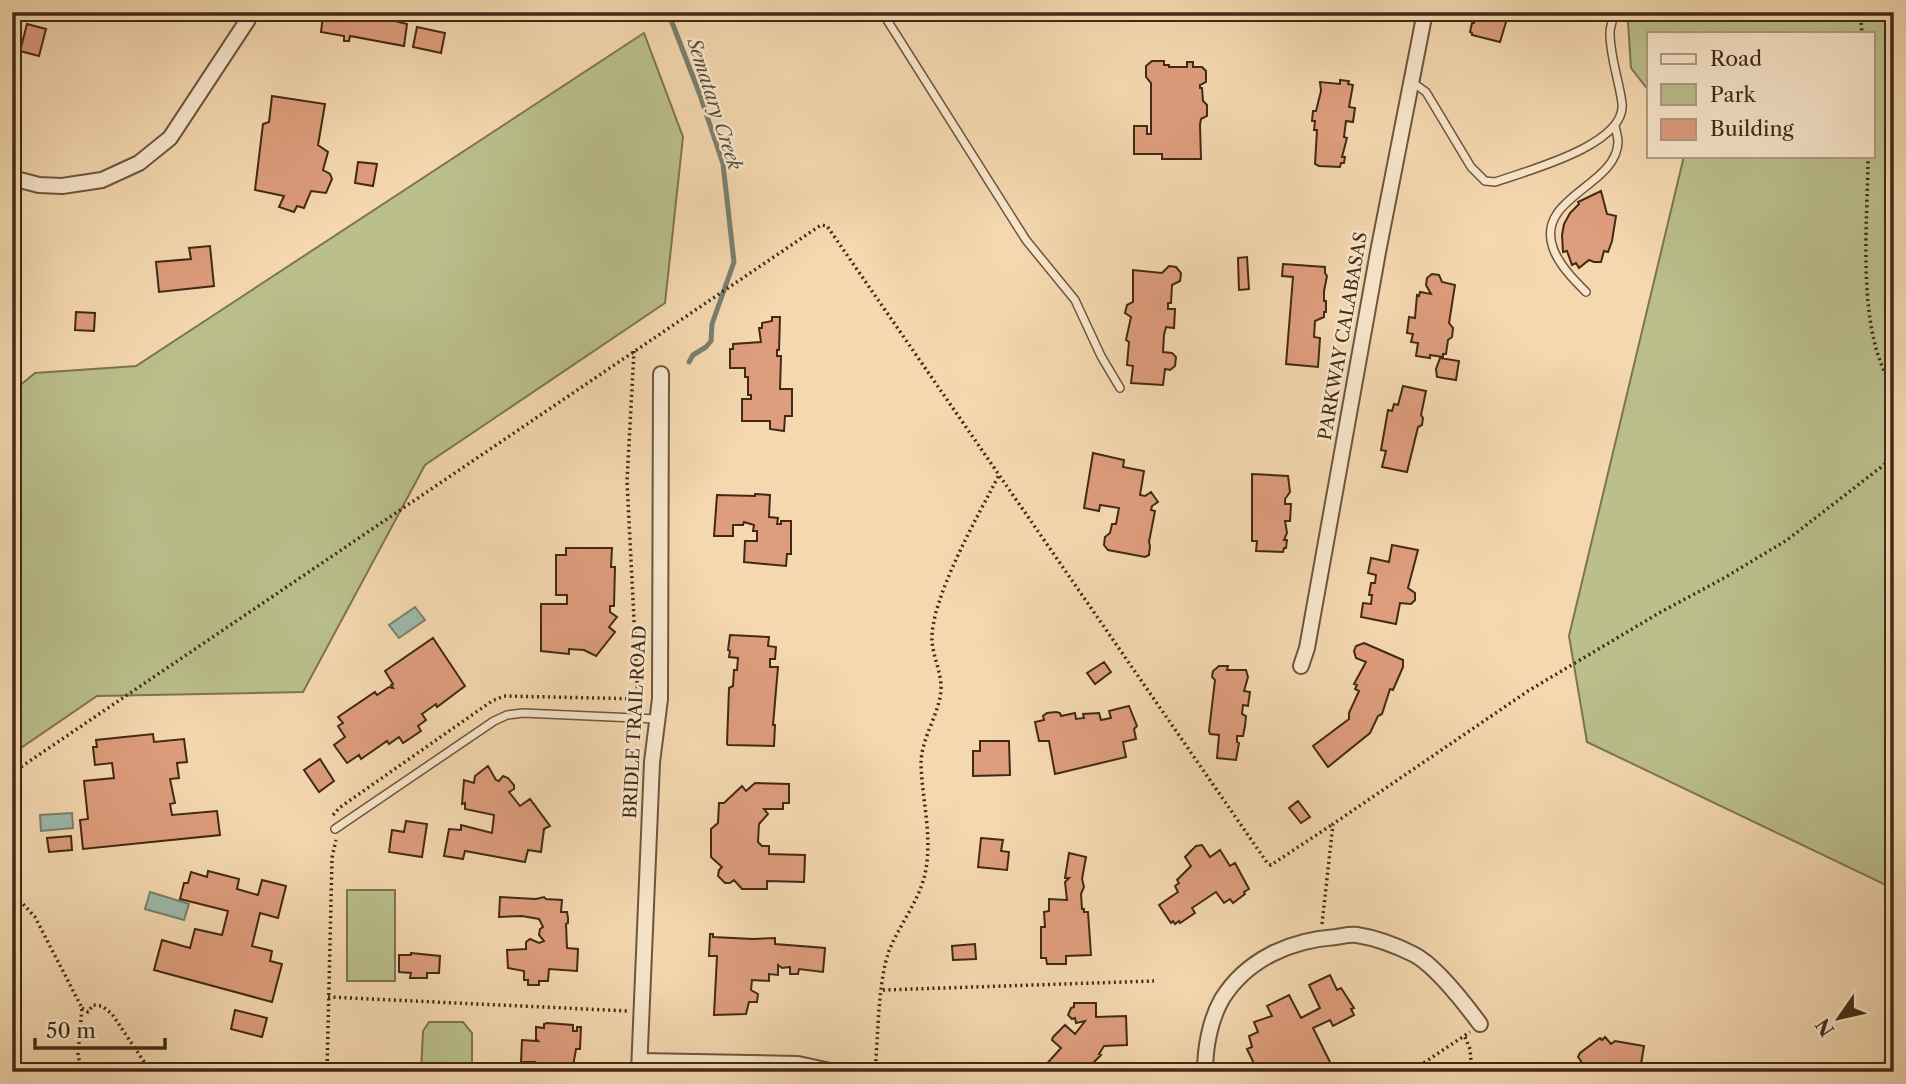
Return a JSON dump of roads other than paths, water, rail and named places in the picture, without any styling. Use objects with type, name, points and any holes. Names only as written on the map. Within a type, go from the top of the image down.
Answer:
[{"type":"street","points":[[12,178],[39,185],[62,186],[102,180],[139,163],[170,138],[199,97],[251,12]]},
{"type":"street","name":"PARKWAY CALABASAS","points":[[1301,666],[1307,648],[1378,252],[1425,12]]},
{"type":"street","name":"BRIDLE TRAIL ROAD","points":[[640,1066],[652,762],[660,699],[661,374]]},
{"type":"street","points":[[1205,1072],[1211,1026],[1222,999],[1237,981],[1260,960],[1288,945],[1320,938],[1356,935],[1390,944],[1416,956],[1458,995],[1480,1024]]},
{"type":"street","points":[[640,1066],[798,1064],[835,1072]]},
{"type":"lane","points":[[882,12],[1026,240],[1075,300],[1101,356],[1120,388]]},
{"type":"lane","points":[[1586,292],[1553,249],[1550,232],[1555,216],[1562,206],[1600,175],[1618,145],[1615,126],[1623,106],[1610,33],[1615,12]]},
{"type":"lane","points":[[1411,82],[1426,92],[1471,167],[1485,181],[1496,182],[1570,155],[1590,145],[1615,126]]},
{"type":"lane","points":[[335,829],[494,721],[507,715],[523,713],[657,719]]},
{"type":"waterway","name":"Sematary Creek","points":[[668,12],[723,164],[734,262],[712,324],[711,341],[693,355],[689,362]]}]
